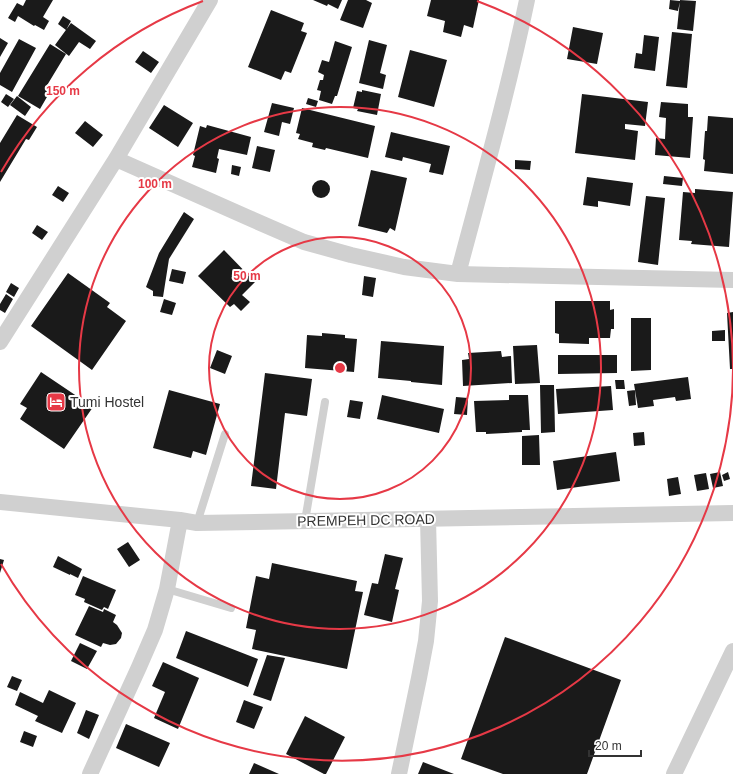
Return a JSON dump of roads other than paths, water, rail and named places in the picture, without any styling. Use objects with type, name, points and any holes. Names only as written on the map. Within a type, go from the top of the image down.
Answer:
[{"type":"street","points":[[0,342],[116,159],[210,0]]},
{"type":"street","points":[[458,274],[499,117],[527,0]]},
{"type":"street","points":[[116,159],[304,242],[351,255],[404,267],[458,274],[733,280]]},
{"type":"street","name":"PREMPEH DC ROAD","points":[[0,502],[197,523],[733,513]]},
{"type":"street","points":[[399,774],[426,641],[430,601],[428,519]]},
{"type":"street","points":[[90,774],[139,667],[154,630],[167,589],[180,520]]},
{"type":"street","points":[[674,774],[733,651]]},
{"type":"lane","points":[[305,522],[325,402]]},
{"type":"lane","points":[[197,523],[225,434]]},
{"type":"lane","points":[[167,589],[231,608]]},
{"type":"place","name":"Tumi Hostel","points":[[56,402]]}]
